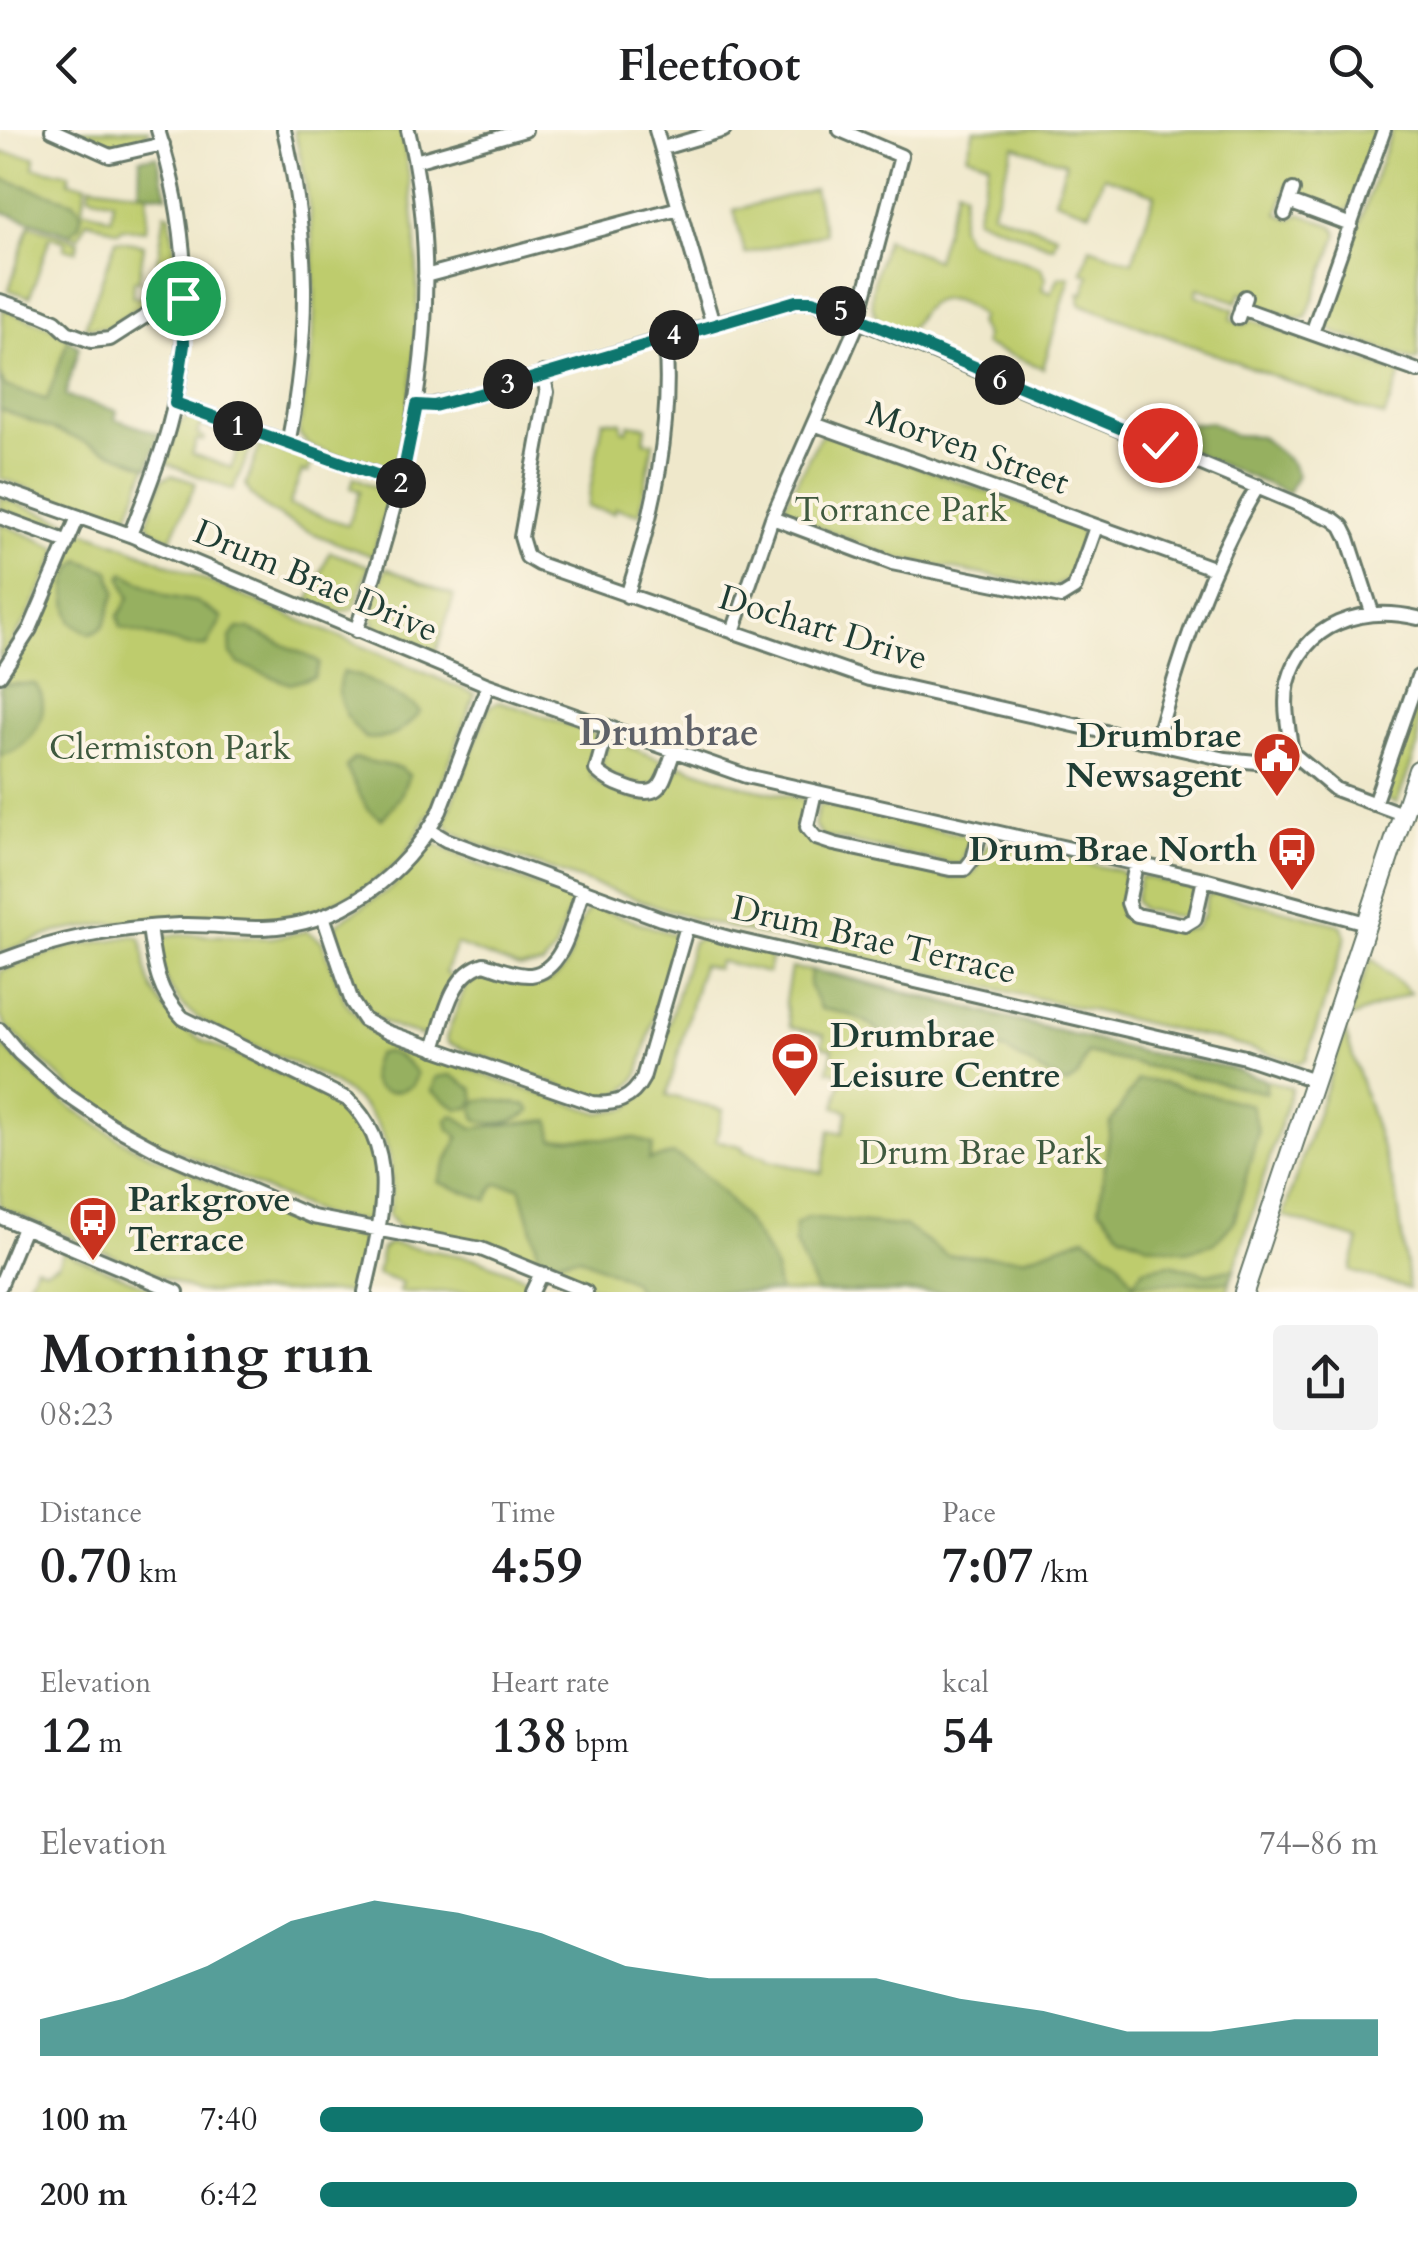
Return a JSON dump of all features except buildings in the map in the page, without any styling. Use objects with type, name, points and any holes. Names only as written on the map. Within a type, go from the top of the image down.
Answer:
[{"type":"main road","points":[[1244,1292],[1418,770]]},
{"type":"street","points":[[52,130],[110,156],[161,137],[178,213],[184,345],[163,448],[130,535]]},
{"type":"street","points":[[284,130],[297,185],[306,294],[300,386],[288,444]]},
{"type":"street","points":[[356,631],[401,484],[417,405],[424,231],[408,130]]},
{"type":"street","points":[[415,161],[525,130]]},
{"type":"street","points":[[656,130],[712,324]]},
{"type":"street","points":[[663,148],[724,130]]},
{"type":"street","points":[[732,632],[772,518],[859,319],[902,156],[840,130]]},
{"type":"street","points":[[1312,333],[1384,130]]},
{"type":"street","points":[[1289,202],[1350,224]]},
{"type":"street","points":[[425,276],[679,208]]},
{"type":"street","points":[[417,405],[434,406],[712,324],[796,301],[812,301],[1333,519],[1342,526],[1372,612]]},
{"type":"street","points":[[0,302],[55,321],[67,332],[91,341],[110,339],[150,314],[184,313]]},
{"type":"street","points":[[1242,308],[1418,371]]},
{"type":"street","points":[[627,596],[649,530],[657,484],[666,414],[665,338]]},
{"type":"street","name":"Dochart Drive","points":[[544,373],[547,392],[520,537],[527,557],[538,564],[869,679],[1236,760],[1256,762],[1292,753]]},
{"type":"street","points":[[175,403],[401,484]]},
{"type":"street","name":"Morven Street","points":[[814,424],[1215,568]]},
{"type":"street","points":[[1156,742],[1189,630],[1215,568],[1258,486]]},
{"type":"street","name":"Drum Brae Drive","points":[[0,488],[130,535],[488,685],[746,776],[1204,879],[1366,923]]},
{"type":"street","points":[[0,517],[68,542]]},
{"type":"street","points":[[0,676],[30,629],[78,517]]},
{"type":"street","points":[[772,518],[892,563],[1061,597],[1074,589],[1096,527]]},
{"type":"street","points":[[1402,814],[1336,790],[1292,753],[1287,696],[1298,660],[1330,626],[1372,612],[1418,618]]},
{"type":"street","points":[[1374,804],[1418,676]]},
{"type":"street","points":[[0,961],[57,940],[149,927],[265,928],[323,916],[364,897],[408,859],[430,830],[488,685]]},
{"type":"street","points":[[608,727],[596,770],[605,780],[640,793],[650,794],[660,788],[674,751]]},
{"type":"street","points":[[815,792],[807,827],[816,838],[834,844],[964,869],[973,858],[981,829]]},
{"type":"street","name":"Drum Brae Terrace","points":[[430,830],[446,840],[687,926],[1244,1057],[1314,1080]]},
{"type":"street","points":[[1136,864],[1128,903],[1131,910],[1136,915],[1172,923],[1185,925],[1195,918],[1204,879]]},
{"type":"street","points":[[434,1049],[452,994],[473,968],[484,964],[530,975],[547,970],[559,957],[583,890]]},
{"type":"street","points":[[323,916],[352,1002],[364,1020],[387,1032],[592,1104],[627,1098],[643,1078],[687,926]]},
{"type":"street","points":[[149,927],[156,975],[166,999],[183,1018],[347,1098],[364,1117],[384,1168],[384,1194],[365,1292]]},
{"type":"street","points":[[0,1030],[19,1053],[64,1092],[132,1138],[297,1211],[376,1231],[470,1246],[586,1292]]},
{"type":"street","points":[[0,1217],[177,1292]]},
{"type":"street","points":[[0,1286],[24,1228]]},
{"type":"street","points":[[532,1292],[540,1273]]},
{"type":"green space","points":[[69,130],[149,131],[132,144],[121,146],[100,143]]},
{"type":"green space","points":[[294,130],[401,130],[417,255],[416,337],[399,462],[396,469],[386,473],[310,446],[299,434],[312,353],[315,288],[309,208]]},
{"type":"green space","points":[[974,130],[1377,130],[1350,208],[1340,213],[1305,200],[1300,190],[1287,186],[1278,214],[1291,219],[1300,214],[1333,226],[1338,234],[1306,318],[1259,306],[1255,296],[1241,292],[1237,302],[1198,288],[1196,295],[1234,309],[1231,320],[1244,325],[1252,320],[1401,374],[1384,417],[1080,304],[1079,293],[1083,294],[1089,275],[1082,272],[1090,247],[1132,262],[1155,194],[1104,176],[1090,212],[1055,200],[1066,163],[1014,146],[992,212],[1057,235],[1053,247],[976,218],[989,162],[967,155]]},
{"type":"green space","points":[[1392,130],[1418,130],[1418,359],[1413,360],[1333,332],[1325,322]]},
{"type":"green space","points":[[0,152],[35,157],[34,168],[69,173],[69,182],[86,184],[83,209],[111,218],[113,201],[89,195],[90,185],[148,193],[146,230],[121,228],[119,232],[87,220],[79,237],[69,234],[79,225],[82,213],[74,202],[0,178]]},
{"type":"green space","points":[[157,156],[167,195],[139,192],[140,158]]},
{"type":"green space","points":[[0,178],[74,202],[82,213],[79,225],[69,234],[0,211]]},
{"type":"green space","points":[[957,188],[964,192],[960,226],[967,240],[1041,268],[1046,278],[1042,289],[1051,293],[1059,277],[1070,277],[1043,368],[984,345],[985,336],[978,323],[981,317],[960,302],[937,300],[923,310],[908,330],[890,327],[879,320],[873,309],[874,282],[886,239],[936,260]]},
{"type":"green space","points":[[814,189],[825,233],[745,254],[734,210]]},
{"type":"green space","points":[[165,213],[170,214],[175,256],[174,299],[165,305],[134,309],[109,328],[85,327],[116,240],[144,245],[139,281],[134,281],[132,296],[142,298],[145,282],[154,284]]},
{"type":"green space","points":[[29,225],[79,241],[76,251],[64,248],[66,242],[50,237],[30,297],[9,290]]},
{"type":"green space","points":[[3,309],[51,327],[68,339],[47,400],[5,386],[0,376]]},
{"type":"green space","points":[[68,339],[79,347],[65,396],[117,411],[115,419],[159,434],[149,467],[0,409],[0,376],[5,386],[47,400]]},
{"type":"green space","points":[[0,409],[147,465],[128,516],[115,520],[0,478]]},
{"type":"green space","points":[[190,417],[220,427],[222,432],[200,425],[197,434],[205,438],[197,439],[192,454],[231,468],[242,440],[253,444],[233,490],[166,463],[180,422]]},
{"type":"green space","points":[[603,420],[622,422],[622,430],[627,431],[629,424],[646,426],[644,441],[653,443],[640,514],[587,507]]},
{"type":"green space","points":[[1174,422],[1211,422],[1234,435],[1260,436],[1292,463],[1297,475],[1288,493],[1167,442]]},
{"type":"green space","name":"Torrance Park","points":[[832,435],[1074,524],[1083,540],[1080,560],[1069,577],[1052,587],[899,559],[793,517],[786,512],[785,504],[820,436]]},
{"type":"green space","points":[[260,445],[312,460],[308,473],[302,471],[289,505],[348,525],[360,491],[351,488],[354,477],[384,491],[388,501],[373,556],[301,528],[252,496],[246,484]]},
{"type":"green space","points":[[172,475],[196,483],[171,539],[154,532],[147,522],[162,479]]},
{"type":"green space","points":[[0,497],[66,521],[67,530],[58,531],[0,509]]},
{"type":"green space","points":[[0,523],[58,548],[28,617],[0,660]]},
{"type":"green space","name":"Clermiston Park","points":[[81,530],[475,694],[432,810],[402,860],[363,890],[319,909],[265,922],[185,917],[106,924],[56,932],[0,953],[0,688],[49,609]]},
{"type":"green space","points":[[330,552],[369,566],[355,607],[349,610],[332,610],[309,600]]},
{"type":"green space","points":[[80,560],[109,571],[116,593],[102,627],[90,634],[71,622],[66,597],[69,574]]},
{"type":"green space","points":[[386,568],[454,596],[436,652],[377,629],[372,607]]},
{"type":"green space","points":[[124,573],[166,596],[197,602],[222,618],[207,646],[189,646],[121,628],[118,617],[129,598],[121,577]]},
{"type":"green space","points":[[238,628],[250,629],[316,660],[319,664],[314,677],[290,684],[239,664],[231,654],[230,637]]},
{"type":"green space","points":[[343,672],[362,677],[420,712],[396,734],[365,738],[352,724],[340,699]]},
{"type":"green space","points":[[3,684],[35,684],[43,705],[30,738],[0,755],[0,688]]},
{"type":"green space","points":[[1418,696],[1418,745],[1397,803],[1384,798]]},
{"type":"green space","points":[[499,701],[593,733],[597,738],[589,761],[592,777],[628,797],[658,798],[681,765],[743,786],[803,799],[803,832],[822,848],[952,878],[971,875],[991,842],[1120,871],[1126,877],[1127,914],[1131,919],[1175,931],[1195,928],[1207,896],[1216,893],[1341,925],[1346,936],[1306,1060],[1299,1063],[1228,1042],[697,920],[480,845],[451,831],[445,821],[489,707]]},
{"type":"green space","points":[[610,739],[664,761],[655,784],[645,787],[607,774],[601,763]]},
{"type":"green space","points":[[354,758],[400,768],[409,775],[400,797],[382,819],[367,809],[346,767]]},
{"type":"green space","points":[[819,804],[972,837],[961,864],[953,864],[823,836],[814,825]]},
{"type":"green space","points":[[436,844],[572,902],[555,950],[543,965],[519,968],[456,944],[445,973],[452,977],[432,1032],[422,1036],[388,1024],[362,1001],[350,977],[335,927],[394,886]]},
{"type":"green space","points":[[1140,876],[1196,889],[1190,913],[1181,918],[1141,909],[1135,901]]},
{"type":"green space","points":[[593,907],[673,934],[675,939],[639,1072],[630,1086],[614,1095],[592,1098],[448,1043],[446,1038],[465,987],[483,973],[530,985],[551,981],[561,973],[579,926]]},
{"type":"green space","name":"Drum Brae Park","points":[[307,931],[322,941],[345,1001],[371,1032],[600,1113],[628,1108],[650,1088],[693,941],[703,938],[768,954],[768,973],[719,961],[717,969],[702,965],[667,1095],[723,1110],[716,1140],[743,1147],[743,1151],[766,1160],[822,1173],[830,1130],[843,1133],[848,1111],[835,1107],[843,1074],[828,1070],[833,1049],[822,1046],[824,1035],[790,1027],[785,1001],[791,968],[835,974],[1142,1052],[1222,1066],[1292,1088],[1227,1292],[606,1292],[478,1243],[398,1227],[388,1215],[391,1175],[385,1143],[372,1117],[353,1097],[328,1080],[202,1021],[176,997],[160,959],[164,937],[177,934],[270,938]],"holes":[[[459,1136],[487,1200],[438,1182]]]},
{"type":"green space","points":[[141,938],[154,991],[165,1010],[181,1025],[199,1039],[322,1094],[356,1120],[370,1147],[377,1176],[375,1204],[367,1222],[323,1215],[134,1132],[71,1088],[5,1025],[0,1016],[0,971],[68,947]]},
{"type":"green space","points":[[1371,958],[1410,993],[1348,1019]]},
{"type":"green space","points":[[811,970],[1142,1052],[1222,1066],[1266,1080],[1266,1093],[1087,1053],[1078,1076],[1066,1085],[1005,1050],[897,1047],[863,1020],[821,1009],[809,985]]},
{"type":"green space","points":[[1345,1031],[1397,1196],[1409,1289],[1350,1271],[1359,1240],[1283,1216]]},
{"type":"green space","points":[[0,1043],[71,1107],[129,1145],[294,1219],[364,1239],[366,1247],[357,1292],[197,1292],[0,1207]]},
{"type":"green space","points":[[384,1052],[407,1062],[417,1074],[413,1085],[393,1092],[377,1088],[371,1075],[372,1065],[377,1054]]},
{"type":"green space","points":[[451,1075],[473,1089],[475,1099],[469,1108],[458,1109],[432,1091],[436,1077]]},
{"type":"green space","points":[[1138,1080],[1251,1105],[1258,1132],[1234,1222],[1213,1244],[1186,1251],[1149,1245],[1121,1234],[1099,1208],[1111,1122]]},
{"type":"green space","points":[[477,1101],[527,1105],[531,1111],[505,1122],[483,1122],[476,1119],[473,1109]]},
{"type":"green space","points":[[453,1115],[473,1128],[550,1120],[553,1139],[636,1138],[653,1145],[649,1160],[673,1154],[702,1174],[742,1216],[774,1266],[779,1292],[638,1292],[632,1281],[579,1257],[541,1262],[520,1187],[495,1184],[487,1200],[438,1182],[459,1137],[449,1129],[447,1120]]},
{"type":"green space","points":[[808,1217],[906,1227],[947,1255],[1024,1258],[1085,1237],[1120,1262],[1133,1283],[1143,1269],[1170,1264],[1207,1274],[1235,1268],[1229,1282],[1134,1284],[1131,1292],[817,1292],[795,1243],[795,1225]]},
{"type":"green space","points":[[390,1243],[478,1259],[525,1277],[528,1283],[525,1292],[399,1292],[402,1283],[377,1274],[382,1249]]},
{"type":"green space","points":[[63,1251],[160,1292],[25,1292],[36,1266],[45,1270],[58,1264]]},
{"type":"place","name":"Drumbrae Newsagent","points":[[1277,798]]},
{"type":"place","name":"Drum Brae North","points":[[1292,892]]},
{"type":"place","name":"Drumbrae Leisure Centre","points":[[795,1098]]},
{"type":"place","name":"Parkgrove Terrace","points":[[93,1262]]},
{"type":"district","name":"Drumbrae","points":[[669,733]]},
{"type":"route","points":[[183,298],[184,345],[175,403],[401,484],[417,405],[434,406],[479,394],[796,301],[832,307],[1160,445]]}]
